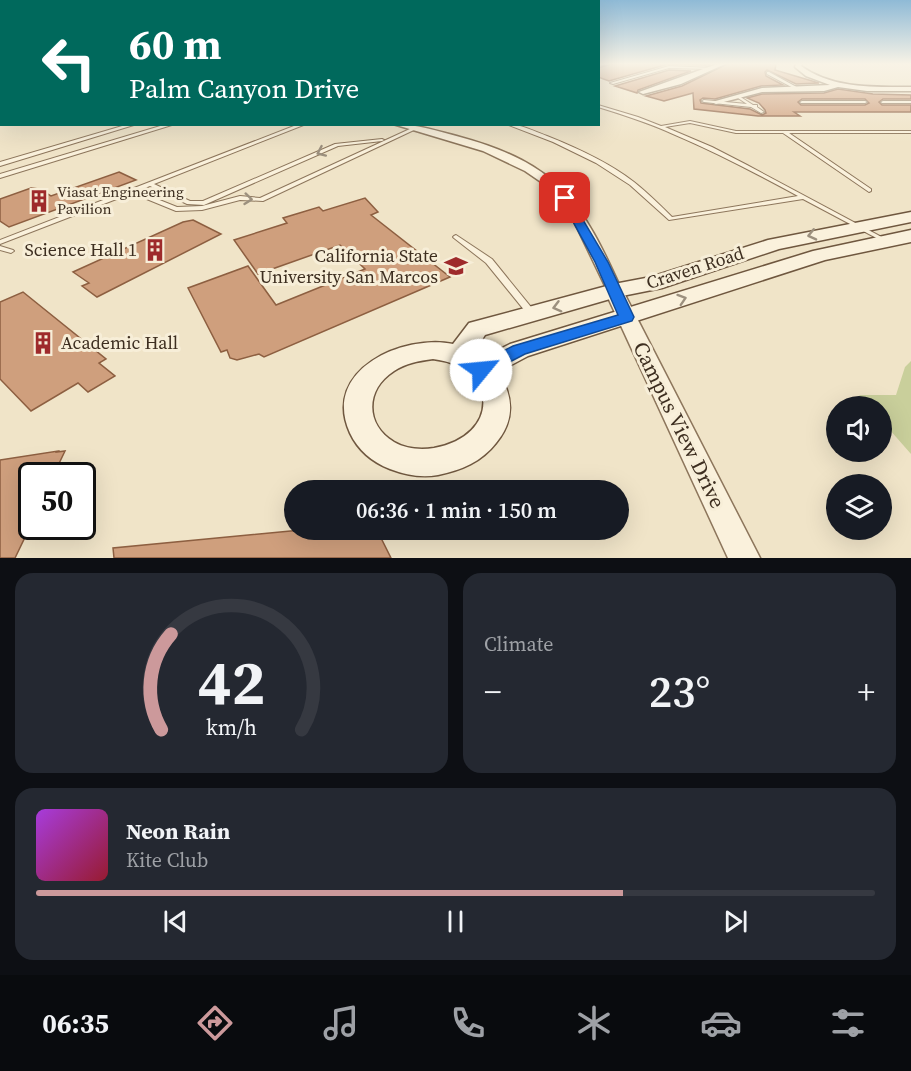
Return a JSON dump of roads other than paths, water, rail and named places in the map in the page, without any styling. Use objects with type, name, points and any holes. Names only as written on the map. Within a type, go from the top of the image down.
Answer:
[{"type":"main road","name":"Craven Road","points":[[911,218],[857,226],[775,244],[665,280],[614,291],[477,330],[470,362],[519,350],[627,317],[820,255],[911,236]]},
{"type":"main road","points":[[433,350],[470,362],[491,380],[498,401],[495,421],[479,443],[454,458],[424,463],[395,458],[372,443],[359,423],[358,401],[367,380],[384,364],[406,354],[433,350]]},
{"type":"street","points":[[644,92],[651,90]]},
{"type":"street","points":[[716,102],[762,90]]},
{"type":"street","points":[[406,127],[502,156],[524,165],[546,179],[565,198],[602,262],[614,291]]},
{"type":"street","name":"Campus View Drive","points":[[614,291],[744,558]]},
{"type":"lane","points":[[739,97],[762,112]]},
{"type":"lane","points":[[704,101],[756,106]]},
{"type":"lane","points":[[802,102],[865,102]]},
{"type":"lane","points":[[882,102],[911,102]]},
{"type":"lane","points":[[600,107],[661,126],[711,147],[886,241]]},
{"type":"lane","points":[[661,126],[690,122],[736,132],[911,132]]},
{"type":"lane","points":[[0,164],[128,126]]},
{"type":"lane","points":[[0,176],[166,126]]},
{"type":"lane","points":[[0,242],[299,126]]},
{"type":"lane","points":[[514,126],[557,141],[592,158],[627,180],[671,219],[802,197]]},
{"type":"lane","points":[[150,184],[189,203],[204,202],[337,145],[378,142],[406,127]]},
{"type":"lane","points":[[132,191],[176,209],[202,208],[240,198],[261,200],[406,127]]},
{"type":"lane","points":[[784,132],[868,190]]},
{"type":"lane","points":[[456,237],[489,261],[532,314]]},
{"type":"lane","points":[[0,248],[11,251]]},
{"type":"place","name":"Viasat Engineering Pavilion","points":[[39,201]]},
{"type":"place","name":"Science Hall 1","points":[[155,250]]},
{"type":"place","name":"California State University San Marcos","points":[[456,266]]},
{"type":"place","name":"Academic Hall","points":[[43,343]]}]
